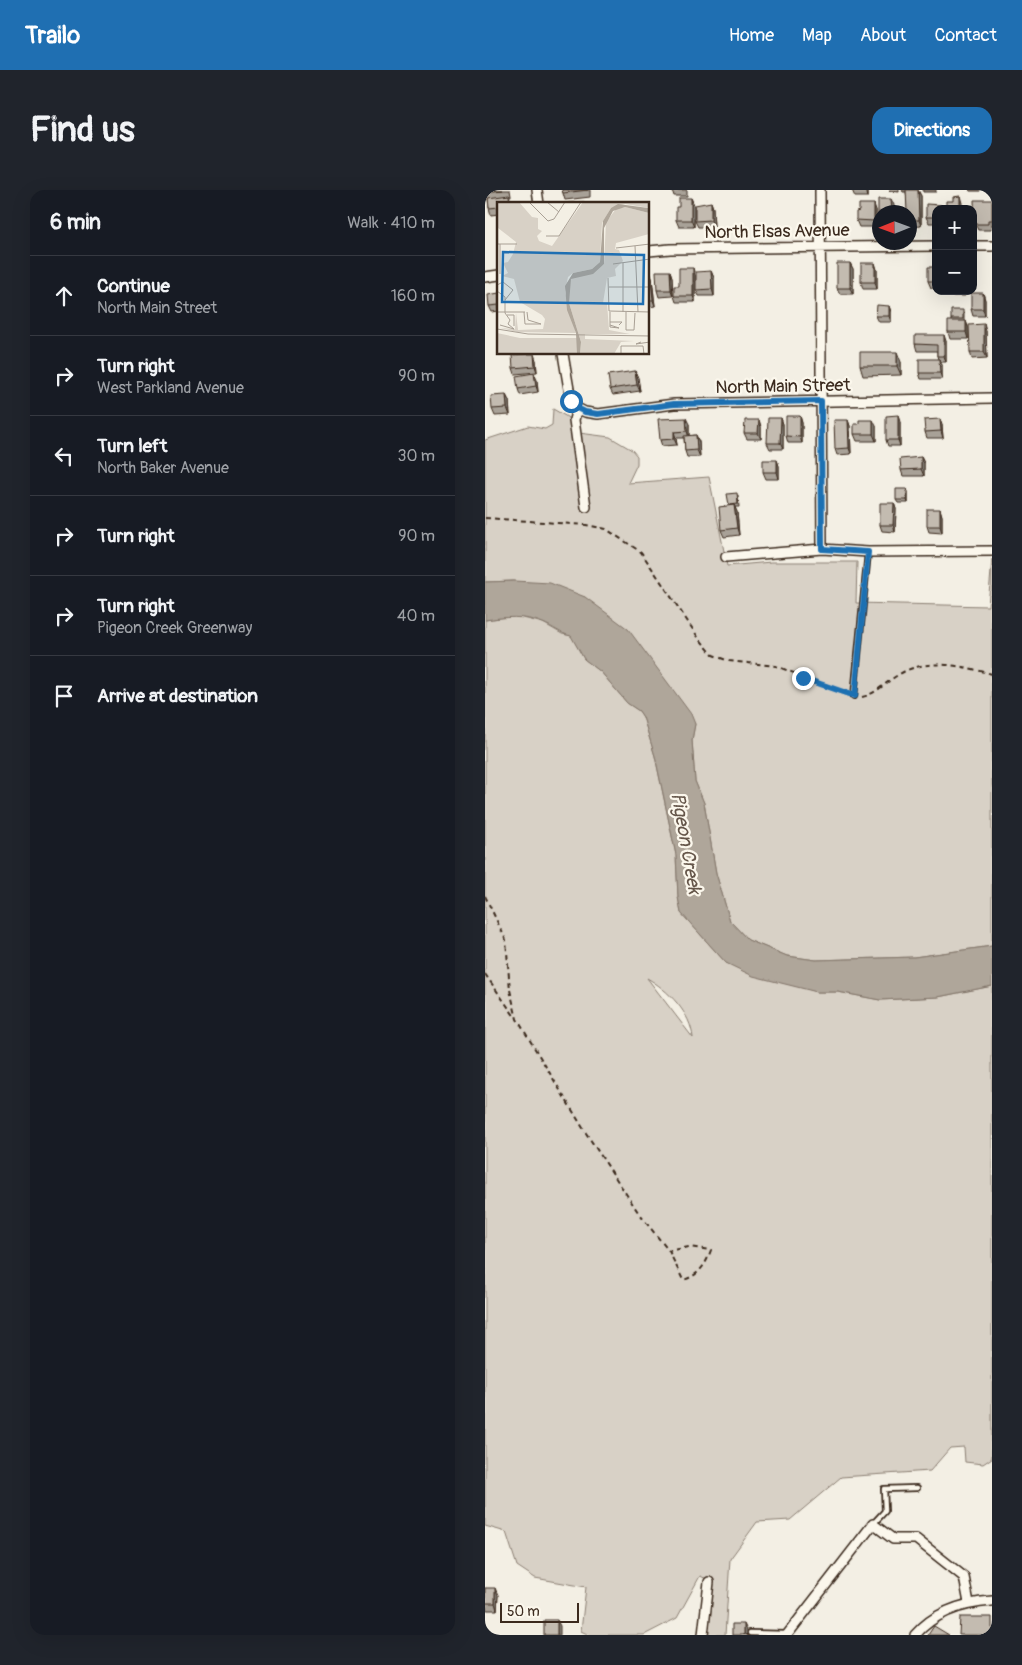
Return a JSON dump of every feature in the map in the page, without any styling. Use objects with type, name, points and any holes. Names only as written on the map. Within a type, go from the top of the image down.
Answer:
[{"type":"street","points":[[820,190],[822,549]]},
{"type":"street","name":"North Elsas Avenue","points":[[650,251],[821,246],[932,246]]},
{"type":"street","points":[[977,246],[992,246]]},
{"type":"street","points":[[563,355],[571,401],[577,408],[574,420],[586,507]]},
{"type":"street","name":"North Main Street","points":[[577,408],[585,412],[598,414],[674,404],[992,398]]},
{"type":"street","points":[[727,557],[822,549],[868,552],[992,551]]},
{"type":"street","points":[[786,1635],[873,1524],[893,1539],[916,1539],[964,1577],[969,1603]]},
{"type":"street","points":[[703,1635],[709,1582]]},
{"type":"street","points":[[915,1635],[931,1620],[957,1606],[992,1601]]},
{"type":"lane","points":[[855,696],[868,552]]},
{"type":"lane","points":[[873,1524],[885,1511],[884,1489],[917,1488]]},
{"type":"lane","points":[[750,1634],[786,1635]]},
{"type":"path","points":[[485,518],[586,525],[606,530],[625,540],[641,552],[698,637],[713,655],[729,661],[776,666],[855,696],[863,697],[871,694],[907,669],[920,666],[955,666],[992,674]]},
{"type":"path","points":[[485,896],[506,940],[510,990],[517,1019]]},
{"type":"path","points":[[485,974],[517,1019],[586,1133],[640,1215],[669,1250],[683,1280],[690,1278],[700,1270],[707,1262],[711,1250],[689,1247],[669,1250]]},
{"type":"shaded area","points":[[553,409],[567,417],[579,433],[610,437],[632,450],[637,456],[637,464],[628,483],[709,477],[727,566],[771,562],[857,562],[856,603],[988,606],[992,559],[992,946],[914,957],[816,960],[787,956],[748,940],[730,921],[716,873],[704,803],[695,781],[692,740],[695,724],[585,597],[514,581],[485,582],[485,440],[528,426],[545,429],[552,425]]},
{"type":"shaded area","points":[[515,616],[543,623],[562,634],[572,636],[584,659],[601,672],[627,703],[639,711],[643,717],[655,756],[676,855],[678,897],[681,913],[726,963],[817,992],[838,992],[880,1000],[938,997],[992,986],[992,1458],[983,1464],[965,1462],[964,1447],[950,1448],[930,1471],[841,1477],[790,1520],[757,1522],[730,1559],[725,1635],[707,1635],[714,1582],[700,1576],[677,1618],[644,1635],[589,1635],[581,1631],[586,1587],[535,1578],[517,1566],[506,1532],[485,1526],[485,620]],"holes":[[[647,978],[655,983],[683,1011],[688,1020],[693,1038]]]},
{"type":"water","name":"Pigeon Creek","points":[[485,582],[550,583],[585,597],[628,629],[691,714],[695,724],[692,740],[695,781],[704,803],[716,873],[730,921],[748,940],[787,956],[816,960],[914,957],[992,946],[992,986],[938,997],[880,1000],[838,992],[817,992],[753,976],[726,963],[681,913],[678,897],[676,855],[655,756],[643,717],[639,711],[627,703],[601,672],[584,659],[571,636],[536,620],[507,618],[485,620]]},
{"type":"building","points":[[485,190],[503,190],[485,192]]},
{"type":"building","points":[[562,190],[588,190],[563,193]]},
{"type":"building","points":[[906,190],[918,190],[919,220],[917,220],[917,205],[907,205]]},
{"type":"building","points":[[509,195],[510,202],[497,202],[497,207],[489,208],[488,198]]},
{"type":"building","points":[[960,196],[960,205],[946,205],[946,201],[953,201],[953,197]]},
{"type":"building","points":[[679,198],[691,198],[691,220],[676,220],[676,207],[679,207]]},
{"type":"building","points":[[878,199],[891,199],[891,205],[878,205]]},
{"type":"building","points":[[974,200],[992,200],[992,220],[988,220],[988,224],[977,224],[977,205],[974,205]]},
{"type":"building","points":[[711,202],[711,220],[695,221],[695,205]]},
{"type":"building","points":[[859,204],[874,204],[872,205],[872,221],[856,220],[856,212],[859,211]]},
{"type":"building","points":[[926,204],[941,205],[932,205],[932,217],[926,217]]},
{"type":"building","points":[[837,263],[850,263],[850,288],[837,288]]},
{"type":"building","points":[[861,263],[875,263],[875,282],[861,282]]},
{"type":"building","points":[[928,267],[932,267],[932,281],[928,281]]},
{"type":"building","points":[[679,268],[693,268],[693,296],[674,296],[674,286],[679,286]]},
{"type":"building","points":[[656,271],[670,271],[671,290],[657,290]]},
{"type":"building","points":[[711,271],[712,289],[696,290],[696,272]]},
{"type":"building","points":[[650,272],[653,300],[650,300]]},
{"type":"building","points":[[497,293],[497,305],[489,306],[488,295]]},
{"type":"building","points":[[983,293],[983,309],[971,309],[971,295]]},
{"type":"building","points":[[877,305],[889,306],[889,316],[876,316]]},
{"type":"building","points":[[951,310],[963,310],[963,319],[951,319]]},
{"type":"building","points":[[948,321],[966,321],[966,332],[948,332]]},
{"type":"building","points":[[984,324],[984,352],[970,352],[969,325]]},
{"type":"building","points":[[915,335],[944,335],[944,356],[937,356],[937,345],[915,344]]},
{"type":"building","points":[[860,352],[897,352],[897,366],[860,366]]},
{"type":"building","points":[[512,355],[534,355],[535,366],[513,368]]},
{"type":"building","points":[[919,359],[939,359],[940,373],[919,373]]},
{"type":"building","points":[[635,371],[637,385],[610,389],[608,375]]},
{"type":"building","points":[[534,373],[536,386],[518,389],[516,376]]},
{"type":"building","points":[[506,395],[507,408],[492,409],[491,396]]},
{"type":"building","points":[[898,415],[898,440],[886,440],[886,416]]},
{"type":"building","points":[[786,416],[800,416],[800,437],[786,436]]},
{"type":"building","points":[[686,418],[687,431],[674,432],[674,439],[660,440],[658,419]]},
{"type":"building","points":[[768,418],[781,418],[780,443],[767,443]]},
{"type":"building","points":[[940,419],[941,431],[925,432],[924,420]]},
{"type":"building","points":[[745,420],[759,420],[758,433],[744,433]]},
{"type":"building","points":[[834,420],[848,420],[849,448],[835,449]]},
{"type":"building","points":[[859,420],[873,420],[873,434],[854,434],[854,424],[859,424]]},
{"type":"building","points":[[696,435],[697,450],[685,451],[684,436]]},
{"type":"building","points":[[921,457],[921,469],[901,470],[900,459]]},
{"type":"building","points":[[763,460],[777,460],[777,472],[763,472]]},
{"type":"building","points":[[896,489],[907,489],[907,500],[896,500]]},
{"type":"building","points":[[737,493],[738,504],[729,505],[727,494]]},
{"type":"building","points":[[880,503],[894,503],[893,525],[880,525]]},
{"type":"building","points":[[734,505],[737,528],[721,530],[719,507]]},
{"type":"building","points":[[927,509],[940,509],[940,526],[927,526]]},
{"type":"building","points":[[485,1588],[495,1588],[495,1603],[485,1603]]},
{"type":"building","points":[[960,1617],[992,1617],[992,1635],[959,1635]]},
{"type":"building","points":[[544,1620],[557,1620],[557,1635],[544,1635]]},
{"type":"building","points":[[732,1624],[744,1624],[744,1635],[732,1635]]},
{"type":"building","points":[[934,1626],[949,1635],[928,1635]]},
{"type":"route","points":[[571,401],[577,408],[585,412],[598,414],[674,404],[806,403],[821,401],[823,439],[822,549],[844,552],[868,552],[855,696],[803,678]]}]
